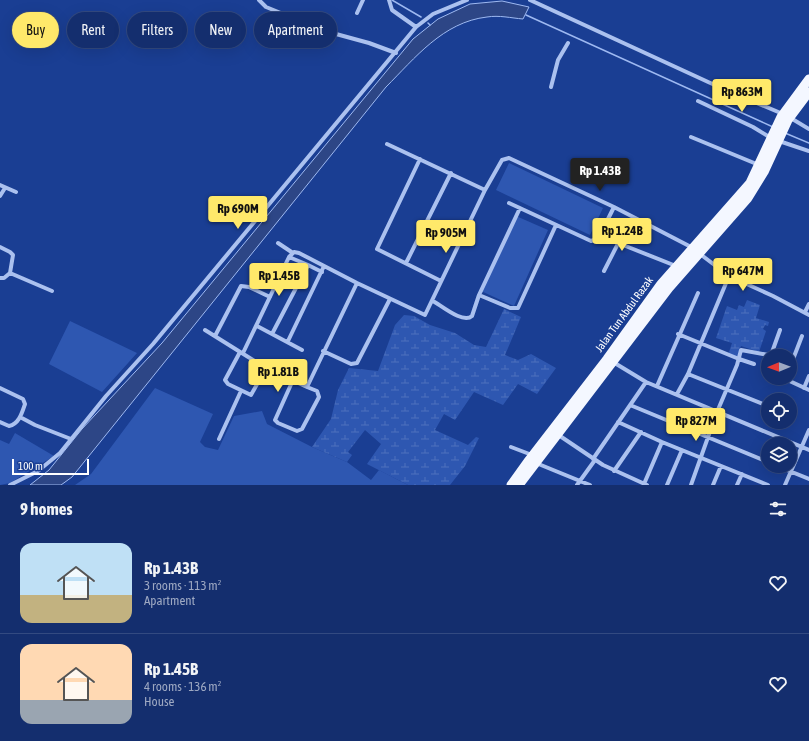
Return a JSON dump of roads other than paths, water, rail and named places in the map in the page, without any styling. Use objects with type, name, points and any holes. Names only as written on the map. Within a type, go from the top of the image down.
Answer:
[{"type":"main road","points":[[785,117],[809,79]]},
{"type":"main road","points":[[785,117],[809,92]]},
{"type":"main road","name":"Jalan Tun Abdul Razak","points":[[511,485],[557,434],[676,266],[695,250],[748,198],[785,117]]},
{"type":"main road","name":"Jalan Tun Abdul Razak","points":[[520,485],[534,459],[669,288],[695,250]]},
{"type":"street","points":[[259,0],[266,7],[324,31],[369,43],[396,53]]},
{"type":"street","points":[[357,13],[363,0]]},
{"type":"street","points":[[389,0],[392,10],[416,27]]},
{"type":"street","points":[[10,485],[38,471],[54,460],[106,396],[153,344],[396,53],[416,27],[433,14],[467,0]]},
{"type":"street","points":[[530,0],[809,128]]},
{"type":"street","points":[[551,88],[558,60],[568,43]]},
{"type":"street","points":[[698,101],[776,138],[809,151]]},
{"type":"street","points":[[691,137],[763,167]]},
{"type":"street","points":[[387,144],[485,190]]},
{"type":"street","points":[[266,368],[253,393],[249,394],[241,392],[225,382],[257,326],[270,296],[291,255],[299,252],[357,283],[425,315],[485,190],[502,160],[509,158],[614,207],[695,250],[729,276],[773,296],[807,314],[809,304]]},
{"type":"street","points":[[377,249],[420,160]]},
{"type":"street","points":[[406,263],[451,173]]},
{"type":"street","points":[[0,185],[16,192]]},
{"type":"street","points":[[0,196],[5,188]]},
{"type":"street","points":[[510,203],[588,240],[594,240],[600,236],[614,207]]},
{"type":"street","points":[[433,301],[459,318],[465,319],[472,316],[479,295],[520,208]]},
{"type":"street","points":[[479,295],[510,308],[518,308],[556,225]]},
{"type":"street","points":[[604,271],[627,226]]},
{"type":"street","points":[[278,243],[291,255],[322,272]]},
{"type":"street","points":[[618,243],[676,266]]},
{"type":"street","points":[[371,246],[441,281]]},
{"type":"street","points":[[0,247],[13,255],[10,273],[4,278],[0,278]]},
{"type":"street","points":[[272,334],[308,265]]},
{"type":"street","points":[[288,341],[324,266]]},
{"type":"street","points":[[10,273],[52,292]]},
{"type":"street","points":[[677,394],[688,374],[729,276]]},
{"type":"street","points":[[307,387],[357,283]]},
{"type":"street","points":[[215,336],[239,287],[249,287],[270,296]]},
{"type":"street","points":[[657,386],[678,334],[698,294]]},
{"type":"street","points":[[324,351],[351,364],[357,363],[390,299]]},
{"type":"street","points":[[257,326],[288,341],[302,350]]},
{"type":"street","points":[[205,330],[266,368],[293,380],[307,387],[317,391],[319,397],[302,429],[297,431],[278,423],[275,420],[293,380]]},
{"type":"street","points":[[774,349],[780,330]]},
{"type":"street","points":[[678,334],[739,360],[754,364]]},
{"type":"street","points":[[797,349],[802,336]]},
{"type":"street","points":[[691,485],[717,412],[742,350],[761,353]]},
{"type":"street","points":[[610,361],[646,382],[809,450]]},
{"type":"street","points":[[688,374],[761,403]]},
{"type":"street","points":[[797,384],[807,389],[809,376]]},
{"type":"street","points":[[577,485],[646,382]]},
{"type":"street","points":[[0,388],[24,400],[25,404],[20,417],[15,424],[11,426],[0,422]]},
{"type":"street","points":[[219,439],[241,392]]},
{"type":"street","points":[[630,405],[761,459]]},
{"type":"street","points":[[20,417],[35,425],[71,439]]},
{"type":"street","points":[[618,422],[662,442],[742,474],[760,484],[768,485]]},
{"type":"street","points":[[797,458],[809,430]]},
{"type":"street","points":[[614,471],[641,432]]},
{"type":"street","points":[[557,434],[594,460],[614,471],[645,484],[662,442]]},
{"type":"street","points":[[511,447],[590,485]]},
{"type":"street","points":[[667,485],[682,450]]},
{"type":"street","points":[[713,485],[721,466]]},
{"type":"street","points":[[785,485],[790,473]]},
{"type":"street","points":[[796,473],[809,479]]},
{"type":"street","points":[[737,485],[742,474]]},
{"type":"waterway","points":[[392,0],[421,17]]},
{"type":"waterway","points":[[526,15],[773,127]]},
{"type":"waterway","points":[[785,133],[809,143]]}]
